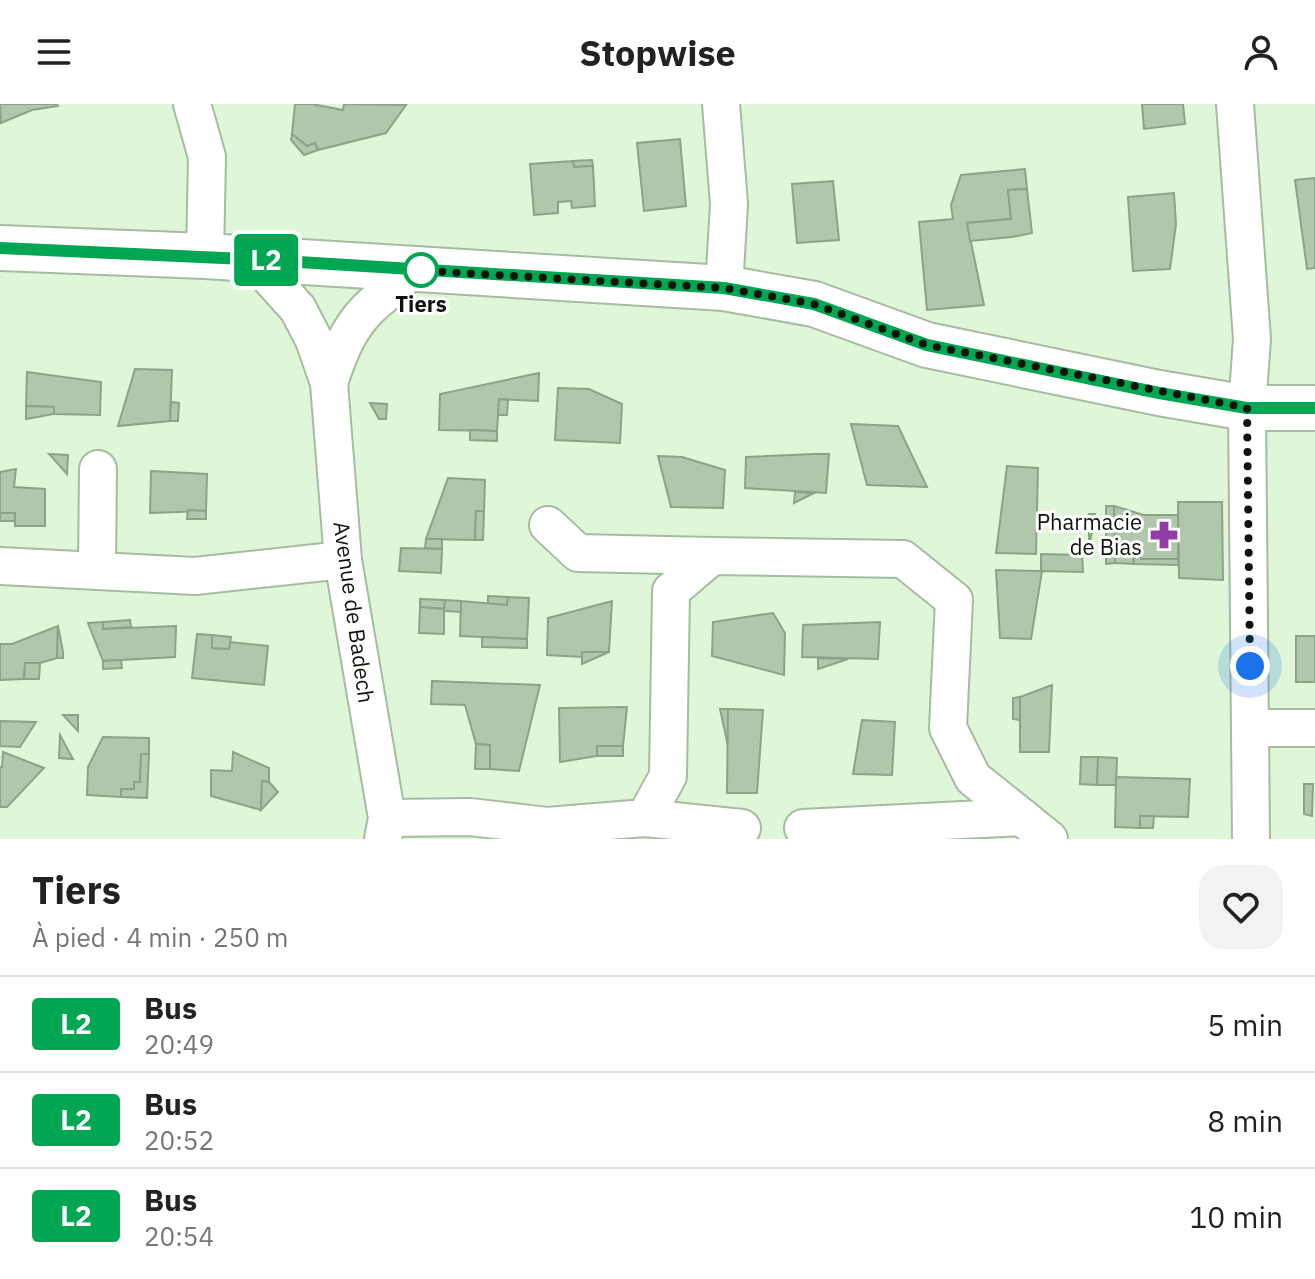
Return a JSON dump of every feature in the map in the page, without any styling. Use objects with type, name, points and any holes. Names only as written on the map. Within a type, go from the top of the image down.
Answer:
[{"type":"street","points":[[192,104],[207,157],[205,256]]},
{"type":"street","points":[[721,104],[729,204],[724,288]]},
{"type":"street","points":[[1235,104],[1252,339],[1247,408],[1251,839]]},
{"type":"street","points":[[0,248],[205,256],[724,288],[814,304],[927,345],[1247,408],[1315,408]]},
{"type":"street","points":[[266,260],[271,279],[298,309],[314,340],[329,383]]},
{"type":"street","points":[[329,383],[339,352],[351,330],[368,308],[398,285],[410,270]]},
{"type":"street","name":"Avenue de Badech","points":[[329,383],[343,560],[385,828]]},
{"type":"street","points":[[97,571],[98,469]]},
{"type":"street","points":[[548,525],[578,553],[903,559],[954,600],[948,728],[973,778],[1035,828]]},
{"type":"street","points":[[645,818],[668,776],[671,591],[712,556]]},
{"type":"street","points":[[0,566],[195,576],[343,560]]},
{"type":"street","points":[[1251,728],[1315,728]]},
{"type":"street","points":[[385,828],[470,817],[547,832],[645,818],[742,828]]},
{"type":"street","points":[[803,828],[1035,828]]},
{"type":"building","points":[[0,104],[58,106],[32,110],[1,123]]},
{"type":"building","points":[[295,104],[343,110],[344,104],[406,105],[386,133],[318,150],[315,143],[307,146],[292,134]]},
{"type":"building","points":[[1142,104],[1183,104],[1185,124],[1144,129]]},
{"type":"building","points":[[292,134],[307,146],[315,143],[318,150],[304,155],[291,140]]},
{"type":"building","points":[[680,139],[686,206],[644,211],[637,143]]},
{"type":"building","points":[[592,160],[593,166],[574,167],[573,161]]},
{"type":"building","points":[[573,161],[574,167],[593,166],[595,206],[572,208],[571,201],[558,202],[558,213],[534,215],[530,164]]},
{"type":"building","points":[[1025,169],[1027,189],[1008,190],[1011,219],[967,223],[984,305],[927,310],[919,222],[953,219],[951,205],[961,175]]},
{"type":"building","points":[[1315,178],[1315,268],[1307,269],[1295,180]]},
{"type":"building","points":[[833,181],[839,240],[797,243],[792,184]]},
{"type":"building","points":[[1027,189],[1032,233],[970,241],[967,223],[1011,219],[1008,190]]},
{"type":"building","points":[[1174,193],[1176,224],[1170,269],[1133,271],[1128,197]]},
{"type":"building","points":[[135,369],[172,370],[170,421],[118,426]]},
{"type":"building","points":[[27,372],[101,382],[100,415],[54,414],[54,407],[26,406]]},
{"type":"building","points":[[539,373],[538,401],[499,399],[497,431],[439,430],[440,394]]},
{"type":"building","points":[[558,388],[589,389],[622,404],[620,443],[555,440]]},
{"type":"building","points":[[499,399],[508,400],[507,415],[498,415]]},
{"type":"building","points":[[171,402],[179,403],[178,421],[170,421]]},
{"type":"building","points":[[370,403],[387,404],[386,419],[379,419]]},
{"type":"building","points":[[26,406],[54,407],[54,414],[26,419]]},
{"type":"building","points":[[851,424],[898,426],[927,487],[867,485]]},
{"type":"building","points":[[470,430],[497,431],[497,441],[470,440]]},
{"type":"building","points":[[49,454],[68,455],[67,474]]},
{"type":"building","points":[[829,454],[826,493],[745,488],[746,457]]},
{"type":"building","points":[[658,456],[682,457],[725,470],[723,508],[671,507]]},
{"type":"building","points":[[1007,466],[1038,468],[1036,554],[996,553]]},
{"type":"building","points":[[16,469],[14,487],[45,489],[45,526],[15,526],[15,513],[0,513],[0,472]]},
{"type":"building","points":[[151,471],[207,474],[206,511],[150,513]]},
{"type":"building","points":[[448,478],[485,480],[484,511],[476,511],[475,540],[426,539]]},
{"type":"building","points":[[795,492],[814,493],[794,503]]},
{"type":"building","points":[[1178,502],[1222,502],[1223,580],[1179,578]]},
{"type":"building","points":[[1106,506],[1114,506],[1115,563],[1106,564]]},
{"type":"building","points":[[1114,506],[1144,515],[1178,515],[1178,559],[1141,559],[1141,554],[1133,554],[1134,564],[1115,563]]},
{"type":"building","points":[[188,510],[206,511],[206,519],[187,519]]},
{"type":"building","points":[[476,511],[484,511],[483,540],[475,540]]},
{"type":"building","points":[[0,513],[15,513],[15,521],[0,521]]},
{"type":"building","points":[[1089,514],[1095,514],[1089,548]]},
{"type":"building","points":[[426,539],[442,539],[442,549],[425,548]]},
{"type":"building","points":[[401,548],[442,549],[441,573],[399,571]]},
{"type":"building","points":[[1041,554],[1082,555],[1083,572],[1042,571],[1031,639],[1000,638],[996,570],[1041,571]]},
{"type":"building","points":[[1133,554],[1141,554],[1141,559],[1178,559],[1178,565],[1134,564]]},
{"type":"building","points":[[488,596],[508,597],[507,605],[488,604]]},
{"type":"building","points":[[508,597],[529,598],[527,639],[460,636],[461,601],[507,605]]},
{"type":"building","points":[[420,599],[445,600],[444,609],[420,607]]},
{"type":"building","points":[[445,600],[461,601],[461,612],[444,611]]},
{"type":"building","points":[[612,601],[609,652],[582,652],[582,657],[547,655],[548,618]]},
{"type":"building","points":[[420,607],[444,609],[444,634],[419,633]]},
{"type":"building","points":[[773,613],[785,633],[784,675],[712,656],[713,622]]},
{"type":"building","points":[[130,620],[131,627],[103,629],[103,622]]},
{"type":"building","points":[[103,622],[103,629],[176,626],[175,657],[103,661],[88,623]]},
{"type":"building","points":[[880,622],[878,659],[802,657],[803,625]]},
{"type":"building","points":[[58,626],[57,658],[25,663],[24,679],[0,680],[0,644],[12,644]]},
{"type":"building","points":[[58,626],[63,652],[63,658],[57,658]]},
{"type":"building","points":[[197,634],[212,635],[212,648],[229,649],[230,642],[268,646],[264,685],[192,678]]},
{"type":"building","points":[[212,635],[231,637],[229,649],[212,648]]},
{"type":"building","points":[[1296,636],[1315,636],[1315,682],[1296,682]]},
{"type":"building","points":[[482,637],[527,639],[527,648],[482,647]]},
{"type":"building","points":[[582,652],[609,652],[582,664]]},
{"type":"building","points":[[818,658],[848,659],[818,669]]},
{"type":"building","points":[[121,660],[122,668],[103,669],[103,661]]},
{"type":"building","points":[[25,663],[40,663],[39,679],[24,679]]},
{"type":"building","points":[[432,681],[540,685],[519,771],[490,769],[490,745],[476,744],[465,705],[431,704]]},
{"type":"building","points":[[1052,685],[1049,752],[1020,752],[1020,697]]},
{"type":"building","points":[[1020,697],[1020,720],[1013,719],[1013,698]]},
{"type":"building","points":[[627,707],[623,746],[597,746],[597,756],[560,762],[559,708]]},
{"type":"building","points":[[720,709],[728,709],[728,746]]},
{"type":"building","points":[[728,709],[763,710],[757,793],[727,793]]},
{"type":"building","points":[[63,715],[78,715],[78,731]]},
{"type":"building","points":[[862,720],[895,722],[892,775],[853,774]]},
{"type":"building","points":[[0,721],[36,722],[20,747],[0,746]]},
{"type":"building","points":[[60,735],[73,759],[59,758]]},
{"type":"building","points":[[103,737],[149,738],[149,754],[141,754],[140,782],[134,782],[134,789],[121,789],[121,797],[87,795],[88,767]]},
{"type":"building","points":[[476,744],[490,745],[490,769],[475,769]]},
{"type":"building","points":[[597,746],[623,746],[623,756],[597,756]]},
{"type":"building","points":[[3,752],[44,768],[7,807],[0,807]]},
{"type":"building","points":[[233,752],[269,768],[269,782],[262,781],[261,810],[211,796],[211,770],[232,771]]},
{"type":"building","points":[[141,754],[149,754],[147,798],[121,797],[121,789],[134,789],[134,782],[140,782]]},
{"type":"building","points":[[1081,757],[1098,757],[1097,785],[1080,784]]},
{"type":"building","points":[[1098,757],[1117,758],[1116,785],[1097,785]]},
{"type":"building","points":[[1116,777],[1190,779],[1188,817],[1140,816],[1140,828],[1115,827]]},
{"type":"building","points":[[262,781],[269,782],[278,792],[261,810]]},
{"type":"building","points":[[1304,784],[1313,784],[1312,816],[1304,814]]},
{"type":"building","points":[[1140,816],[1154,816],[1153,828],[1140,828]]},
{"type":"bus line","name":"L2","points":[[0,248],[266,260],[724,288],[814,304],[927,345],[1159,393],[1247,408],[1315,408]]},
{"type":"place","name":"Tiers","points":[[421,270]]},
{"type":"place","name":"Pharmacie de Bias","points":[[1164,535]]},
{"type":"route","points":[[421,270],[410,270],[724,288],[814,304],[927,345],[1247,408],[1250,666]]}]
